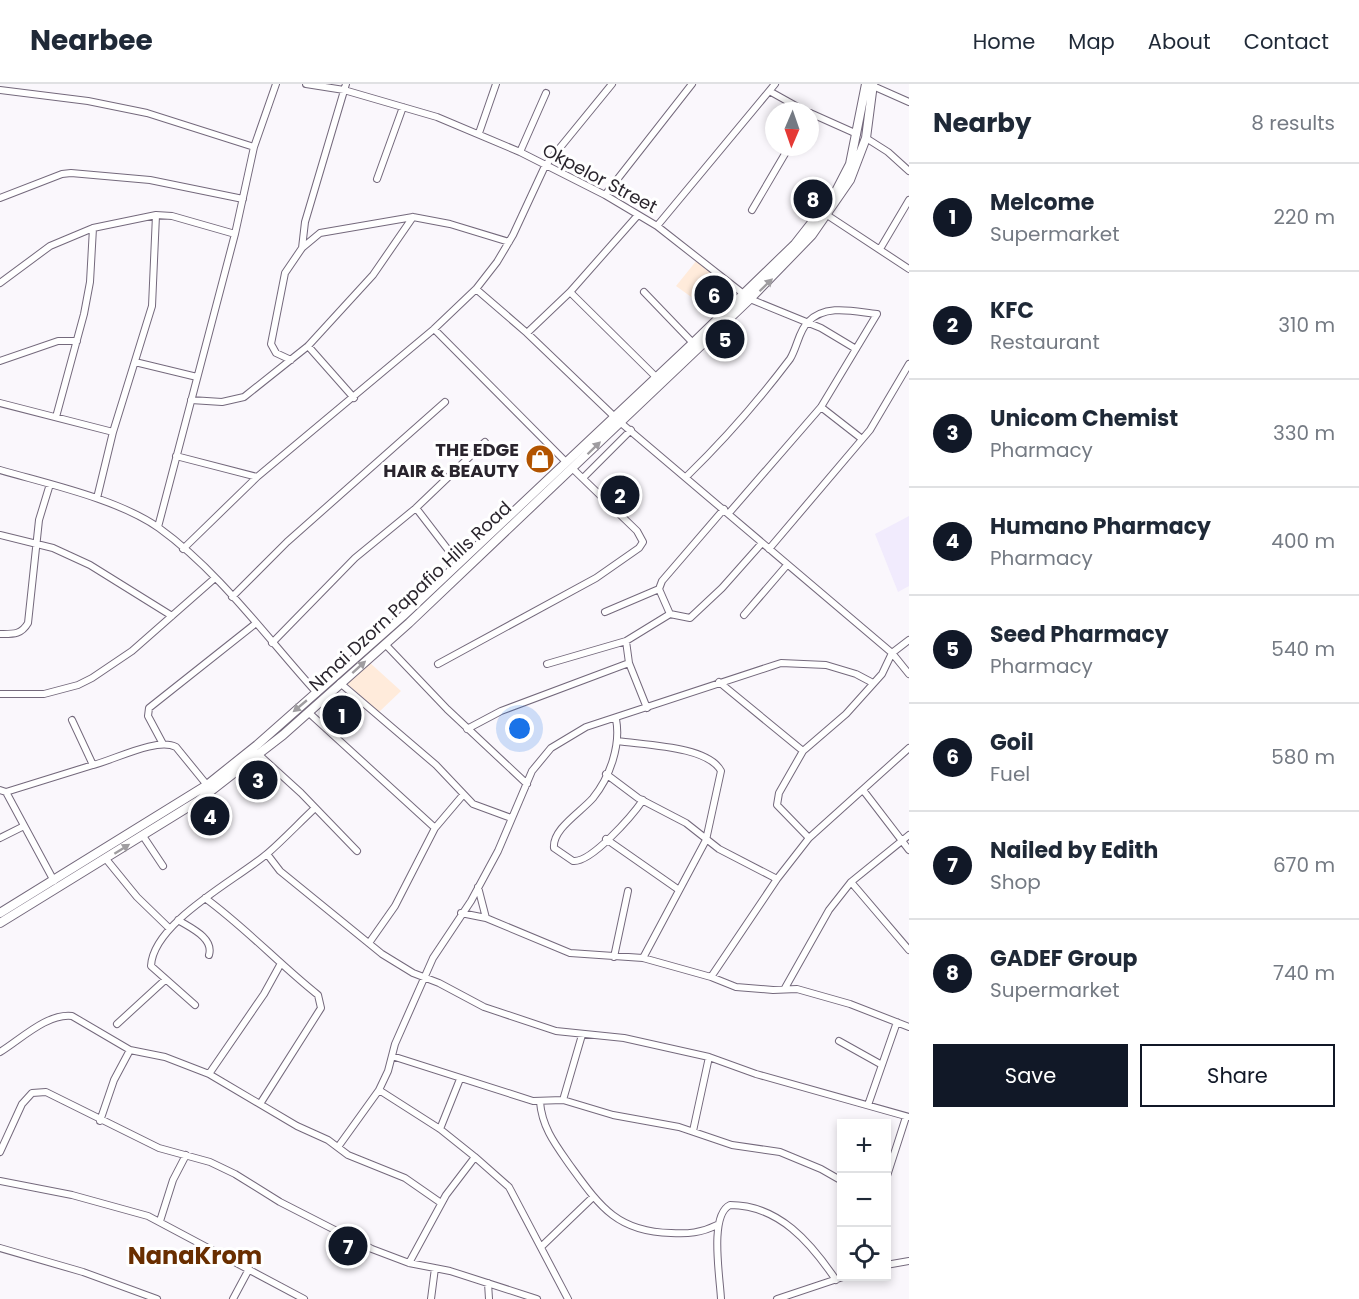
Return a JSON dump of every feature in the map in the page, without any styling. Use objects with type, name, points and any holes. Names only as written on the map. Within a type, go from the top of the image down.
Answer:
[{"type":"street","points":[[158,527],[235,234],[254,147],[276,84]]},
{"type":"street","name":"Okpelor Street","points":[[306,84],[345,87],[437,117],[520,152],[605,195],[657,226],[750,299],[807,322],[856,349]]},
{"type":"street","points":[[479,133],[496,84]]},
{"type":"street","points":[[183,549],[257,477],[354,398],[434,329],[476,289],[509,242],[545,166],[612,84]]},
{"type":"street","points":[[605,195],[692,84]]},
{"type":"street","points":[[657,226],[771,92],[775,84]]},
{"type":"street","points":[[871,85],[909,102]]},
{"type":"street","name":"Nmai Dzorn Papafio Hills Road","points":[[0,913],[106,859],[198,801],[256,751],[750,299],[794,256],[827,215],[850,180],[862,136],[871,85]]},
{"type":"street","points":[[302,248],[308,211],[345,87]]},
{"type":"street","points":[[0,90],[88,101],[147,113],[254,147]]},
{"type":"street","points":[[771,92],[789,102]]},
{"type":"street","points":[[520,152],[546,93]]},
{"type":"street","points":[[376,179],[403,107]]},
{"type":"street","points":[[819,117],[862,136],[888,152],[909,171]]},
{"type":"street","name":"Nmai Dzorn Papafio Hills Road","points":[[618,420],[656,377],[795,244],[821,212],[850,164],[862,136]]},
{"type":"street","points":[[752,210],[784,156]]},
{"type":"street","points":[[0,198],[62,174],[71,173],[150,180],[243,199]]},
{"type":"street","points":[[880,249],[909,200]]},
{"type":"street","points":[[527,333],[570,292],[638,214]]},
{"type":"street","points":[[0,283],[50,246],[93,228],[156,215],[172,216],[235,234]]},
{"type":"street","points":[[97,498],[113,432],[152,306],[156,215]]},
{"type":"street","points":[[827,215],[909,269]]},
{"type":"street","points":[[291,360],[276,353],[271,344],[285,273],[302,248],[320,233],[413,217],[450,224],[509,242]]},
{"type":"street","points":[[191,400],[222,402],[244,397],[308,346],[373,275],[413,217]]},
{"type":"street","points":[[56,417],[77,341],[90,282],[93,228]]},
{"type":"street","points":[[476,289],[527,333],[618,420],[687,476],[787,565],[892,653],[909,674]]},
{"type":"street","points":[[570,292],[656,377]]},
{"type":"street","points":[[644,292],[693,343]]},
{"type":"street","points":[[605,612],[659,589],[677,562],[727,511],[821,407],[877,314],[856,314],[847,309],[824,314],[807,322],[791,357],[723,440],[687,476]]},
{"type":"street","points":[[434,329],[637,531],[643,542],[639,548],[596,578],[438,664]]},
{"type":"street","points":[[0,361],[58,341],[77,341]]},
{"type":"street","points":[[308,346],[354,398]]},
{"type":"street","points":[[135,362],[197,377]]},
{"type":"street","points":[[769,549],[862,439],[909,364]]},
{"type":"street","points":[[232,597],[287,542],[445,402]]},
{"type":"street","points":[[0,403],[113,432]]},
{"type":"street","points":[[821,407],[862,439]]},
{"type":"street","points":[[584,478],[631,430]]},
{"type":"street","points":[[272,643],[356,558],[416,507],[485,442]]},
{"type":"street","points":[[176,456],[257,477]]},
{"type":"street","name":"Nmai Dzorn Papafio Hills Road","points":[[0,923],[55,884],[207,785],[308,712],[385,644],[569,465]]},
{"type":"street","points":[[0,470],[97,498],[158,527],[215,578],[317,693]]},
{"type":"street","points":[[0,634],[15,634],[24,630],[28,623],[35,543],[50,484]]},
{"type":"street","points":[[416,507],[459,564]]},
{"type":"street","points":[[0,535],[35,543],[90,565],[172,616]]},
{"type":"street","points":[[547,664],[626,641],[670,614],[690,618],[716,595],[762,543]]},
{"type":"street","points":[[744,615],[787,565]]},
{"type":"street","points":[[0,694],[44,694],[78,686],[106,670],[215,578]]},
{"type":"street","points":[[659,589],[670,614]]},
{"type":"street","points":[[163,744],[148,716],[149,708],[255,624]]},
{"type":"street","points":[[809,838],[777,805],[779,793],[803,751],[846,714],[888,665],[892,653],[909,640]]},
{"type":"street","points":[[626,641],[629,663],[647,708]]},
{"type":"street","points":[[385,644],[467,729],[527,784]]},
{"type":"street","points":[[338,1147],[379,1090],[425,978],[498,851],[532,771],[551,748],[586,727],[781,663],[796,662],[841,669],[873,683]]},
{"type":"street","points":[[467,729],[501,711],[629,663]]},
{"type":"street","points":[[719,682],[803,751]]},
{"type":"street","points":[[340,683],[436,765],[463,795],[483,809],[511,818]]},
{"type":"street","points":[[308,712],[435,828]]},
{"type":"street","points":[[616,719],[618,741],[606,774],[594,796],[556,837],[554,848],[573,861],[580,861],[629,819],[643,800]]},
{"type":"street","points":[[72,720],[93,765]]},
{"type":"street","points":[[618,741],[686,751],[710,759],[718,765],[721,779],[706,840],[643,958]]},
{"type":"street","points":[[55,884],[3,791],[163,744],[176,747],[207,785]]},
{"type":"street","points":[[711,977],[777,879],[809,838],[909,748]]},
{"type":"street","points":[[256,751],[357,851]]},
{"type":"street","points":[[606,774],[643,800],[686,823],[706,840],[777,879]]},
{"type":"street","points":[[863,790],[909,850]]},
{"type":"street","points":[[369,943],[395,906],[435,828],[463,795]]},
{"type":"street","points":[[195,1005],[154,970],[151,962],[169,928],[205,898],[267,854],[315,807]]},
{"type":"street","points":[[0,838],[24,826]]},
{"type":"street","points":[[785,988],[829,910],[851,882],[909,835]]},
{"type":"street","points":[[143,836],[163,866]]},
{"type":"street","points":[[606,839],[679,890]]},
{"type":"street","points":[[267,854],[287,877],[381,954],[425,978],[505,1015],[542,1028],[582,1035],[624,1038],[709,1057],[756,1074],[908,1117],[888,1173]]},
{"type":"street","points":[[106,859],[137,897],[169,928]]},
{"type":"street","points":[[851,882],[909,950]]},
{"type":"street","points":[[478,887],[486,918]]},
{"type":"street","points":[[614,957],[628,891]]},
{"type":"street","points":[[205,898],[262,945],[280,965],[318,995],[321,1008],[260,1104]]},
{"type":"street","points":[[461,913],[486,918],[570,953],[643,958],[711,977],[736,987],[773,990],[785,988],[850,1004],[909,1027]]},
{"type":"street","points":[[178,920],[203,935],[211,949],[209,955]]},
{"type":"street","points":[[209,1074],[264,993],[280,965]]},
{"type":"street","points":[[117,1024],[165,980]]},
{"type":"street","points":[[0,1052],[47,1022],[67,1016],[130,1050],[165,1057],[209,1074],[376,1168],[405,1178],[441,1203]]},
{"type":"street","points":[[868,1105],[897,1022]]},
{"type":"street","points":[[563,1100],[582,1035]]},
{"type":"street","points":[[839,1041],[882,1065]]},
{"type":"street","points":[[100,1121],[114,1080],[130,1050]]},
{"type":"street","points":[[392,1056],[540,1102],[563,1100],[613,1114],[693,1131],[732,1145],[785,1154],[798,1161],[821,1168],[837,1178]]},
{"type":"street","points":[[693,1131],[709,1057]]},
{"type":"street","points":[[440,1129],[460,1079]]},
{"type":"street","points":[[379,1090],[440,1129],[509,1187],[568,1299]]},
{"type":"street","points":[[0,1152],[22,1104],[32,1093],[51,1094],[100,1121],[159,1148],[186,1155],[235,1174],[326,1227],[409,1263],[435,1268],[537,1299]]},
{"type":"street","points":[[540,1102],[544,1126],[593,1197],[617,1220],[645,1231],[687,1234],[717,1226]]},
{"type":"street","points":[[160,1221],[173,1180],[186,1155]]},
{"type":"street","points":[[409,1263],[441,1203],[464,1167],[475,1157]]},
{"type":"street","points":[[0,1181],[72,1195],[160,1221],[304,1299]]},
{"type":"street","points":[[541,1248],[593,1197]]},
{"type":"street","points":[[721,1299],[717,1226],[726,1207],[730,1204],[775,1216],[812,1247],[836,1280],[800,1295],[777,1299]]},
{"type":"street","points":[[0,1248],[83,1272],[157,1299]]},
{"type":"street","points":[[891,1264],[909,1261]]},
{"type":"street","points":[[431,1299],[435,1268]]},
{"type":"street","points":[[233,1299],[249,1269]]},
{"type":"street","points":[[488,1283],[489,1299]]},
{"type":"shaded area","points":[[697,260],[736,293],[715,314],[676,286]]},
{"type":"shaded area","points":[[909,516],[909,586],[898,592],[875,534]]},
{"type":"shaded area","points":[[369,662],[401,691],[379,712],[345,682]]},
{"type":"place","name":"GADEF Group","points":[[813,199]]},
{"type":"place","name":"Goil","points":[[714,295]]},
{"type":"place","name":"Seed Pharmacy","points":[[725,339]]},
{"type":"place","name":"THE EDGE HAIR & BEAUTY","points":[[540,459]]},
{"type":"place","name":"KFC","points":[[620,495]]},
{"type":"place","name":"Melcome","points":[[342,715]]},
{"type":"place","name":"Unicom Chemist","points":[[258,780]]},
{"type":"place","name":"Humano Pharmacy","points":[[210,816]]},
{"type":"place","name":"Nailed by Edith","points":[[348,1246]]},
{"type":"district","name":"NanaKrom","points":[[195,1255]]}]
